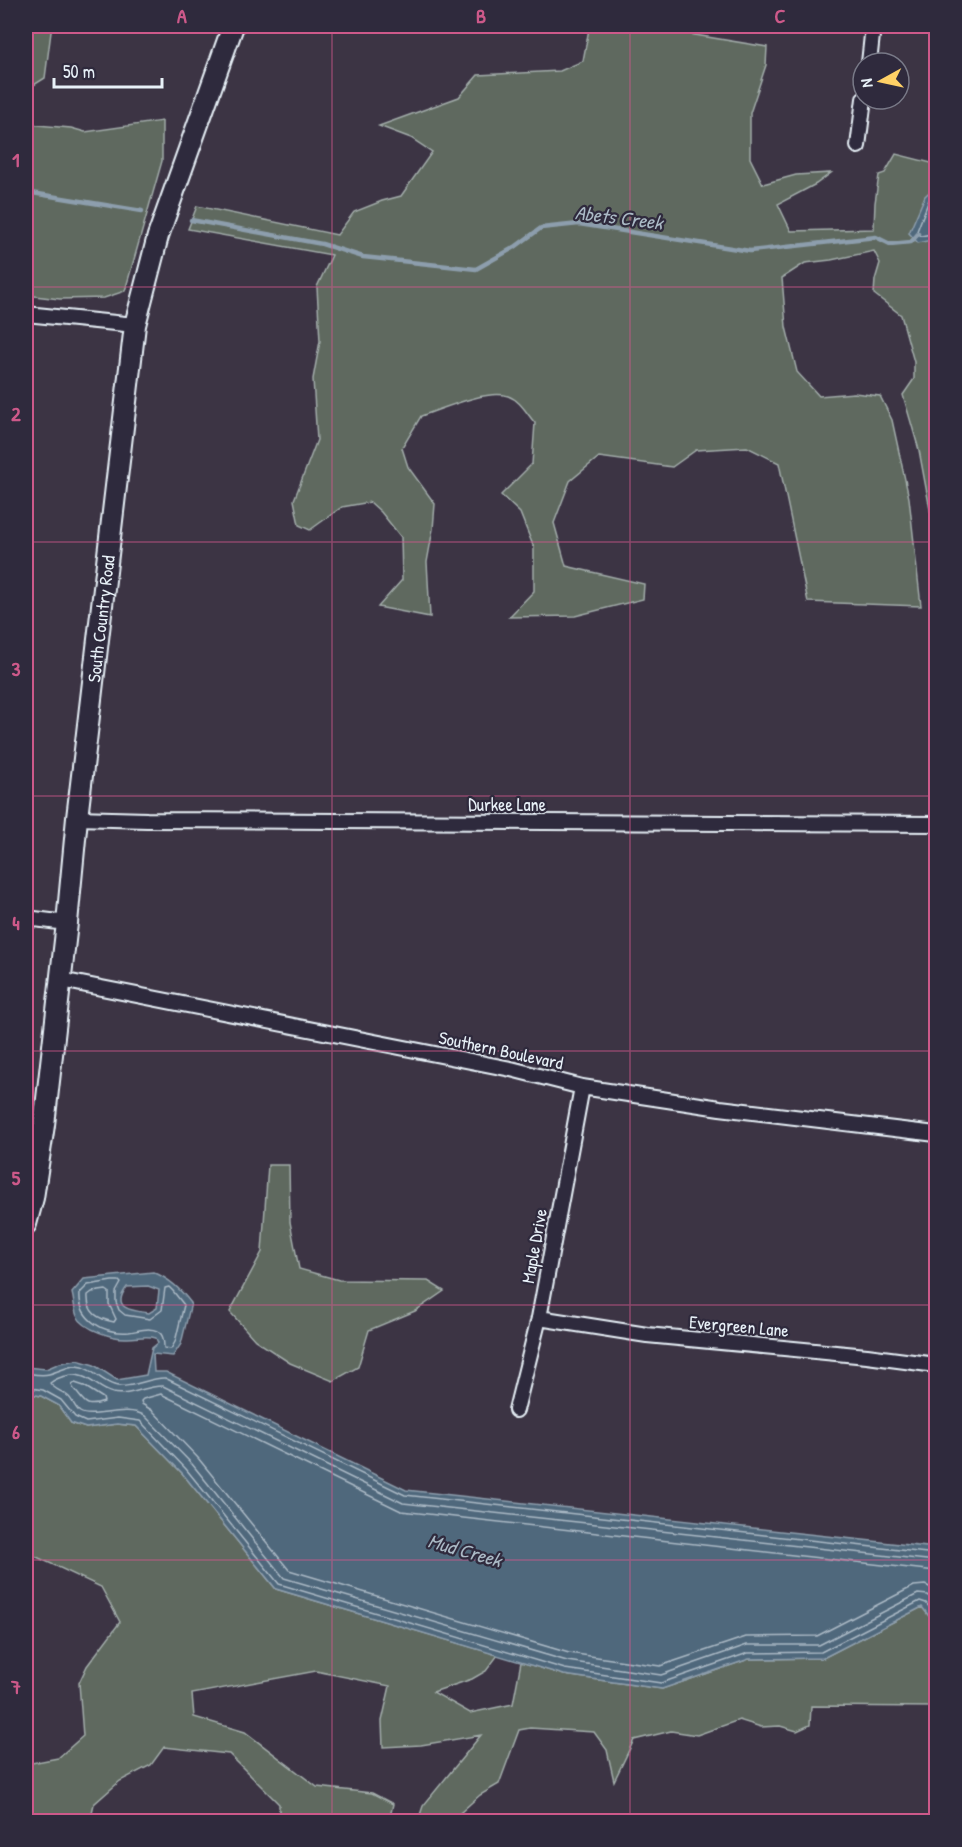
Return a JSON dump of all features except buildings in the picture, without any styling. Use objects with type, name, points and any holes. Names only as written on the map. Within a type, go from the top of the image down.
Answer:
[{"type":"main road","name":"South Country Road","points":[[26,1224],[33,1198],[44,1125],[135,325],[158,236],[234,26]]},
{"type":"street","points":[[870,51],[873,26]]},
{"type":"street","points":[[858,146],[862,111]]},
{"type":"street","points":[[26,314],[135,325]]},
{"type":"street","name":"Durkee Lane","points":[[77,819],[936,824]]},
{"type":"street","points":[[26,918],[67,922]]},
{"type":"street","name":"Southern Boulevard","points":[[61,980],[511,1069],[582,1087],[720,1108],[936,1134]]},
{"type":"street","name":"Maple Drive","points":[[516,1410],[539,1318],[582,1087]]},
{"type":"street","name":"Evergreen Lane","points":[[539,1318],[647,1335],[867,1356],[936,1365]]},
{"type":"green space","points":[[26,26],[53,26],[45,78],[26,90]]},
{"type":"green space","points":[[587,26],[641,26],[767,47],[766,65],[750,113],[750,158],[763,184],[796,175],[831,173],[816,184],[778,204],[791,231],[874,229],[879,175],[885,173],[896,154],[931,163],[936,159],[936,542],[919,450],[903,395],[914,379],[914,362],[901,315],[874,294],[880,263],[874,251],[805,263],[782,278],[786,327],[797,372],[819,396],[854,393],[880,396],[892,420],[909,498],[921,606],[808,602],[779,463],[747,447],[696,450],[672,467],[599,457],[570,481],[554,523],[566,566],[644,584],[643,599],[575,616],[509,617],[534,591],[534,548],[520,513],[501,495],[532,464],[535,423],[516,401],[508,396],[477,397],[421,416],[402,448],[408,467],[435,504],[427,562],[430,617],[378,607],[402,580],[401,537],[370,502],[342,507],[310,530],[299,525],[294,500],[317,440],[313,379],[320,341],[317,287],[332,255],[188,229],[197,206],[337,235],[354,212],[401,196],[432,152],[411,138],[379,126],[459,97],[478,75],[560,71],[583,61],[589,29]]},
{"type":"green space","points":[[162,121],[162,161],[125,291],[104,298],[60,299],[26,295],[26,124],[71,128],[85,132]]},
{"type":"green space","points":[[268,1165],[289,1165],[290,1222],[299,1269],[339,1280],[428,1281],[444,1291],[415,1311],[369,1330],[358,1367],[333,1381],[290,1363],[255,1340],[230,1312],[262,1252]]},
{"type":"green space","points":[[26,1393],[41,1396],[58,1405],[71,1423],[86,1428],[117,1424],[136,1426],[182,1473],[276,1589],[498,1655],[486,1671],[472,1679],[433,1692],[470,1713],[513,1704],[521,1662],[564,1675],[662,1689],[749,1659],[823,1658],[922,1607],[936,1625],[936,1707],[811,1706],[810,1725],[797,1731],[780,1726],[761,1727],[739,1720],[697,1735],[671,1731],[634,1740],[614,1781],[607,1750],[594,1732],[530,1728],[519,1730],[499,1784],[480,1795],[451,1821],[418,1821],[423,1806],[481,1735],[421,1745],[383,1747],[382,1721],[390,1686],[316,1671],[192,1694],[194,1717],[245,1732],[317,1787],[372,1793],[393,1804],[389,1821],[279,1821],[279,1804],[229,1754],[164,1747],[151,1765],[120,1781],[94,1804],[90,1821],[26,1821],[26,1764],[58,1758],[83,1736],[79,1683],[87,1666],[120,1622],[101,1587],[26,1552]]},
{"type":"water","points":[[936,186],[936,239],[918,243],[909,233],[925,196]]},
{"type":"water","name":"Mud Creek","points":[[153,1272],[170,1281],[191,1303],[181,1344],[173,1356],[153,1354],[154,1372],[166,1372],[406,1490],[936,1548],[936,1625],[922,1607],[823,1658],[749,1659],[662,1689],[564,1675],[276,1589],[182,1473],[136,1426],[117,1424],[86,1428],[71,1423],[58,1405],[41,1396],[26,1393],[26,1367],[46,1369],[60,1363],[77,1360],[94,1365],[117,1380],[146,1375],[152,1348],[158,1343],[156,1338],[115,1337],[100,1333],[81,1321],[75,1310],[72,1293],[84,1279]],"holes":[[[148,1286],[159,1290],[157,1308],[149,1313],[131,1310],[122,1304],[122,1294],[127,1287]]]},
{"type":"waterway","name":"Abets Creek","points":[[26,192],[142,211]]},
{"type":"waterway","name":"Abets Creek","points":[[191,220],[322,244],[363,257],[476,269],[515,247],[541,228],[579,224],[750,251],[876,237],[890,244],[911,242],[918,234]]}]
